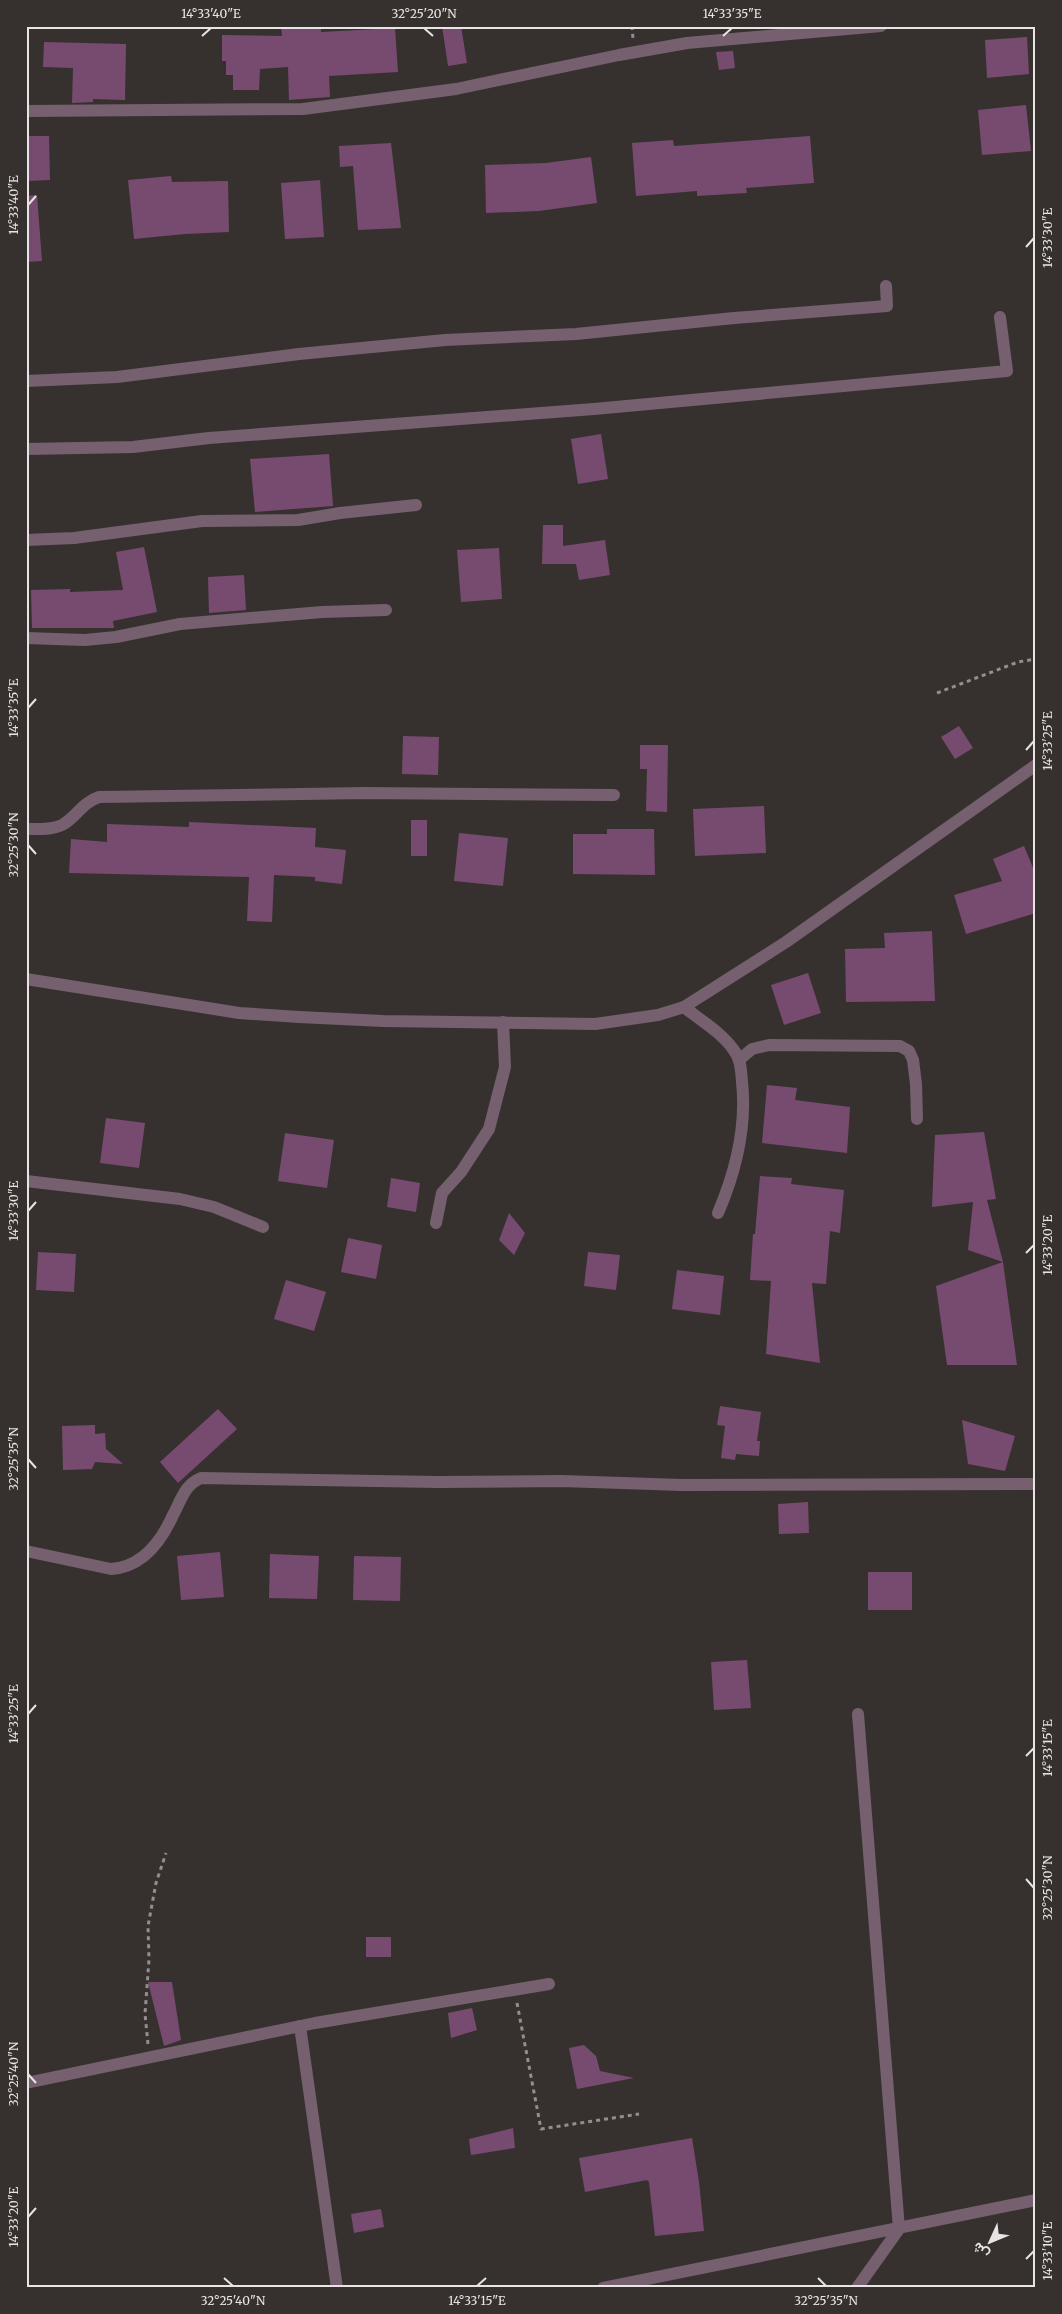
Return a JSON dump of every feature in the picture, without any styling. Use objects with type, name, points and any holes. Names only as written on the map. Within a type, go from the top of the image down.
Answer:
[{"type":"street","points":[[26,111],[303,109],[456,89],[619,54],[687,43],[881,26]]},
{"type":"street","points":[[26,381],[117,377],[299,354],[445,340],[576,334],[734,318],[887,306],[886,286]]},
{"type":"street","points":[[26,450],[133,447],[209,438],[584,410],[1007,371],[1000,317]]},
{"type":"street","points":[[26,540],[74,538],[202,521],[298,520],[340,513],[416,505]]},
{"type":"street","points":[[26,638],[85,640],[116,637],[180,624],[322,612],[386,610]]},
{"type":"street","points":[[26,979],[239,1013],[384,1021],[595,1024],[658,1015],[684,1007],[786,942],[1036,765]]},
{"type":"street","points":[[26,828],[53,828],[62,825],[89,800],[100,797],[364,793],[614,795]]},
{"type":"street","points":[[684,1007],[720,1036],[733,1049],[740,1060],[744,1121],[729,1187],[718,1213]]},
{"type":"street","points":[[436,1223],[442,1193],[461,1172],[490,1129],[505,1067],[503,1022]]},
{"type":"street","points":[[740,1060],[752,1049],[769,1045],[900,1046],[909,1051],[913,1060],[917,1119]]},
{"type":"street","points":[[26,1181],[180,1199],[214,1207],[263,1227]]},
{"type":"street","points":[[26,1551],[111,1569],[125,1568],[147,1555],[173,1517],[182,1495],[190,1484],[201,1478],[438,1482],[562,1481],[682,1485],[1036,1484]]},
{"type":"street","points":[[856,2288],[899,2229],[858,1714]]},
{"type":"street","points":[[26,2083],[300,2026],[549,1984]]},
{"type":"street","points":[[300,2026],[337,2288]]},
{"type":"street","points":[[603,2288],[1036,2200]]},
{"type":"path","points":[[937,693],[1018,662],[1036,659]]},
{"type":"path","points":[[150,2057],[145,2014],[150,1959],[148,1926],[156,1883],[166,1853]]},
{"type":"path","points":[[514,1990],[541,2129],[639,2114]]},
{"type":"building","points":[[281,26],[321,26],[321,32],[395,28],[398,72],[329,76],[330,97],[289,100],[288,67],[260,69],[259,90],[233,90],[233,75],[226,75],[226,61],[222,61],[222,35],[282,36]]},
{"type":"building","points":[[442,26],[461,26],[467,63],[448,66]]},
{"type":"building","points":[[1027,37],[1029,74],[987,78],[985,40]]},
{"type":"building","points":[[44,42],[126,44],[125,100],[93,99],[93,102],[72,103],[73,68],[43,67]]},
{"type":"building","points":[[733,51],[735,68],[719,70],[716,52]]},
{"type":"building","points":[[1026,105],[1031,151],[982,155],[978,110]]},
{"type":"building","points":[[26,136],[49,136],[50,180],[26,181]]},
{"type":"building","points":[[810,136],[814,183],[746,188],[747,193],[697,196],[697,191],[636,196],[632,143],[673,140],[674,146]]},
{"type":"building","points":[[391,143],[401,228],[358,230],[353,166],[340,167],[339,146]]},
{"type":"building","points":[[591,157],[597,203],[539,211],[486,213],[485,165],[546,163]]},
{"type":"building","points":[[171,176],[172,182],[228,181],[229,232],[134,239],[128,180]]},
{"type":"building","points":[[320,180],[324,237],[285,239],[281,183]]},
{"type":"building","points":[[37,195],[42,261],[26,262],[26,196]]},
{"type":"building","points":[[601,434],[608,479],[578,484],[571,439]]},
{"type":"building","points":[[329,454],[333,506],[255,512],[250,459]]},
{"type":"building","points":[[543,525],[563,525],[563,546],[605,540],[610,575],[579,580],[576,564],[542,564]]},
{"type":"building","points":[[144,547],[157,612],[113,621],[114,628],[32,628],[31,590],[70,589],[70,592],[123,590],[116,552]]},
{"type":"building","points":[[499,548],[502,599],[461,602],[457,550]]},
{"type":"building","points":[[244,575],[246,610],[209,613],[208,577]]},
{"type":"building","points":[[959,726],[973,748],[955,759],[941,737]]},
{"type":"building","points":[[403,736],[439,737],[438,775],[402,774]]},
{"type":"building","points":[[640,745],[668,745],[667,812],[646,811],[647,769],[640,769]]},
{"type":"building","points":[[764,806],[766,853],[695,856],[693,809]]},
{"type":"building","points":[[411,820],[427,820],[427,856],[411,856]]},
{"type":"building","points":[[189,822],[316,828],[315,847],[346,850],[342,884],[315,881],[315,877],[274,875],[272,922],[247,921],[249,877],[69,873],[71,839],[107,842],[107,824],[189,827]]},
{"type":"building","points":[[607,829],[654,829],[655,875],[573,874],[573,834],[607,834]]},
{"type":"building","points":[[459,833],[508,838],[503,886],[454,881]]},
{"type":"building","points":[[1024,846],[1036,875],[1036,913],[966,934],[954,895],[1002,881],[993,859]]},
{"type":"building","points":[[932,931],[935,1001],[846,1002],[845,949],[885,948],[884,933]]},
{"type":"building","points":[[808,973],[821,1013],[784,1025],[771,985]]},
{"type":"building","points":[[767,1085],[797,1088],[795,1100],[850,1107],[847,1153],[762,1143]]},
{"type":"building","points":[[106,1118],[145,1123],[139,1168],[100,1163]]},
{"type":"building","points":[[984,1132],[996,1199],[987,1200],[1003,1262],[968,1250],[973,1202],[932,1207],[935,1135]]},
{"type":"building","points":[[285,1133],[334,1140],[327,1188],[278,1181]]},
{"type":"building","points":[[760,1176],[792,1178],[791,1184],[844,1190],[840,1233],[830,1231],[826,1284],[812,1283],[820,1363],[766,1354],[771,1281],[750,1280]]},
{"type":"building","points":[[391,1178],[420,1183],[416,1212],[387,1207]]},
{"type":"building","points":[[509,1213],[525,1233],[514,1255],[499,1240]]},
{"type":"building","points":[[348,1238],[382,1245],[376,1279],[341,1272]]},
{"type":"building","points":[[38,1252],[76,1254],[74,1292],[36,1290]]},
{"type":"building","points":[[588,1252],[620,1255],[616,1290],[584,1286]]},
{"type":"building","points":[[1003,1262],[1017,1365],[947,1365],[936,1286]]},
{"type":"building","points":[[677,1270],[724,1276],[720,1315],[672,1309]]},
{"type":"building","points":[[286,1280],[326,1292],[314,1331],[274,1319]]},
{"type":"building","points":[[720,1406],[761,1412],[757,1441],[760,1441],[759,1456],[736,1454],[735,1460],[721,1458],[725,1426],[717,1425]]},
{"type":"building","points":[[218,1409],[237,1429],[178,1483],[160,1462]]},
{"type":"building","points":[[962,1420],[1015,1436],[1005,1471],[968,1464]]},
{"type":"building","points":[[95,1425],[95,1434],[105,1433],[106,1449],[123,1464],[95,1462],[92,1469],[63,1470],[62,1426]]},
{"type":"building","points":[[808,1502],[809,1533],[779,1534],[778,1504]]},
{"type":"building","points":[[220,1552],[224,1597],[181,1600],[177,1556]]},
{"type":"building","points":[[270,1554],[319,1556],[317,1599],[269,1598]]},
{"type":"building","points":[[354,1556],[401,1557],[400,1601],[353,1600]]},
{"type":"building","points":[[868,1572],[912,1572],[912,1610],[868,1610]]},
{"type":"building","points":[[747,1660],[751,1708],[714,1710],[711,1662]]},
{"type":"building","points":[[366,1937],[391,1937],[391,1957],[366,1957]]},
{"type":"building","points":[[148,1982],[172,1982],[181,2040],[164,2046]]},
{"type":"building","points":[[472,2008],[477,2030],[451,2038],[448,2013]]},
{"type":"building","points":[[584,2045],[596,2056],[600,2071],[634,2078],[577,2089],[569,2048]]},
{"type":"building","points":[[513,2128],[515,2148],[471,2155],[469,2139]]},
{"type":"building","points":[[692,2138],[704,2231],[655,2236],[649,2182],[647,2180],[585,2192],[579,2158]]},
{"type":"building","points":[[381,2209],[384,2227],[354,2233],[351,2214]]}]
